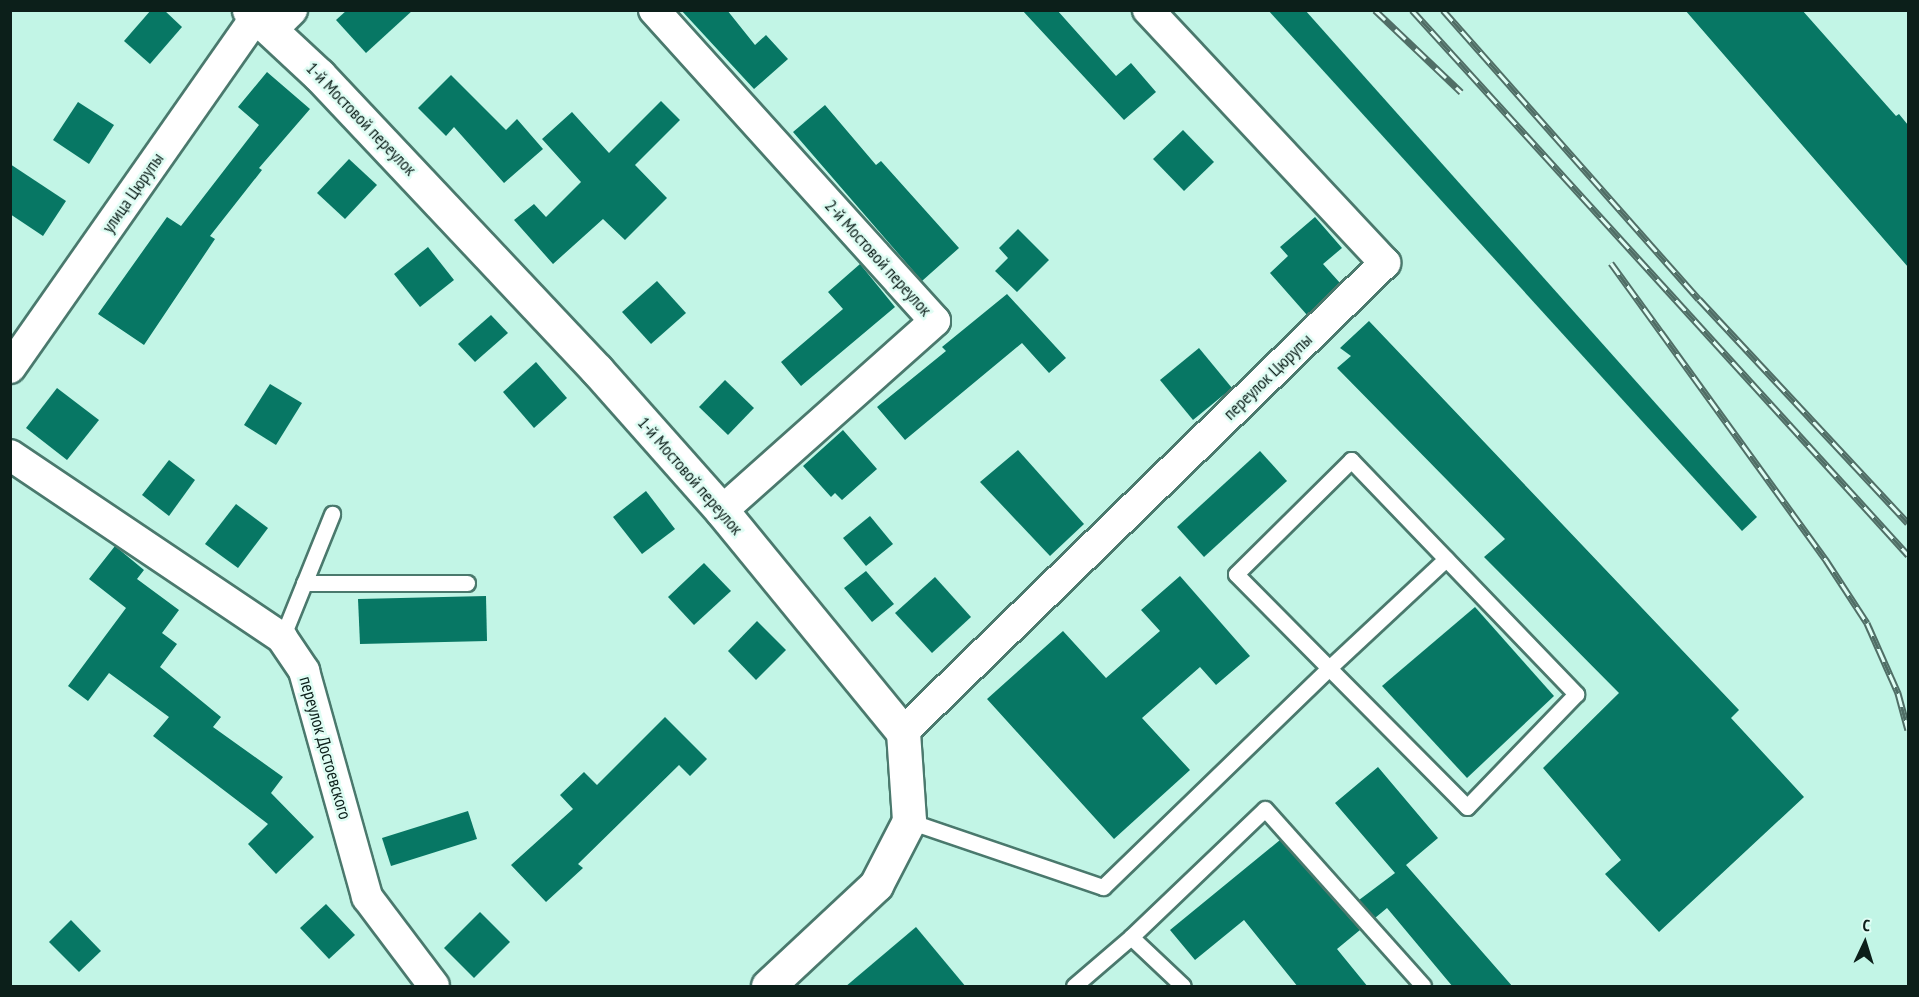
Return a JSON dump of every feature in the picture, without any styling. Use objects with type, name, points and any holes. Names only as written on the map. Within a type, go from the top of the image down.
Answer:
[{"type":"street","name":"2-й Мостовой переулок","points":[[654,10],[935,321],[722,511]]},
{"type":"street","name":"переулок Цюрупы","points":[[903,732],[1385,263],[1148,10]]},
{"type":"street","name":"1-й Мостовой переулок","points":[[268,17],[589,361],[722,511],[903,732]]},
{"type":"street","name":"улица Цюрупы","points":[[10,368],[268,17]]},
{"type":"street","name":"переулок Достоевского","points":[[10,455],[282,638],[304,671],[367,897],[434,987]]},
{"type":"street","points":[[768,987],[876,885],[909,821],[903,732]]},
{"type":"lane","points":[[1351,460],[1576,694],[1467,807],[1329,669],[1236,574],[1351,460]]},
{"type":"lane","points":[[282,638],[332,514]]},
{"type":"lane","points":[[909,821],[1103,887],[1446,559]]},
{"type":"lane","points":[[304,583],[467,583]]},
{"type":"lane","points":[[1074,987],[1131,937],[1265,809],[1423,987]]},
{"type":"lane","points":[[1131,937],[1183,987]]},
{"type":"building","points":[[151,10],[164,10],[182,27],[150,64],[124,41]]},
{"type":"building","points":[[347,10],[413,10],[366,53],[336,20]]},
{"type":"building","points":[[681,10],[727,10],[755,45],[766,35],[788,59],[754,89]]},
{"type":"building","points":[[1022,10],[1057,10],[1116,76],[1131,63],[1156,92],[1124,120]]},
{"type":"building","points":[[1268,10],[1305,10],[1757,517],[1742,531]]},
{"type":"building","points":[[1685,10],[1802,10],[1896,116],[1899,114],[1908,125],[1908,267]]},
{"type":"building","points":[[267,72],[310,109],[259,168],[262,170],[210,236],[215,239],[144,345],[98,314],[167,217],[181,226],[259,125],[238,107]]},
{"type":"building","points":[[451,75],[506,130],[517,119],[543,149],[504,183],[454,127],[446,136],[418,108]]},
{"type":"building","points":[[661,101],[680,120],[635,165],[667,198],[625,240],[603,219],[553,264],[514,220],[534,204],[546,217],[581,182],[542,139],[572,112],[609,153]]},
{"type":"building","points":[[78,102],[114,125],[89,164],[53,140]]},
{"type":"building","points":[[825,105],[876,165],[881,161],[959,248],[922,281],[793,132]]},
{"type":"building","points":[[1183,130],[1214,162],[1184,191],[1153,159]]},
{"type":"building","points":[[349,159],[377,185],[345,219],[317,193]]},
{"type":"building","points":[[10,164],[66,201],[43,236],[10,214]]},
{"type":"building","points":[[1315,217],[1342,248],[1323,264],[1340,283],[1307,315],[1270,273],[1288,256],[1280,247]]},
{"type":"building","points":[[1018,229],[1049,260],[1017,292],[995,271],[1008,258],[999,248]]},
{"type":"building","points":[[428,247],[454,280],[420,307],[394,274]]},
{"type":"building","points":[[860,264],[895,307],[801,386],[781,362],[843,309],[828,292]]},
{"type":"building","points":[[657,281],[686,313],[651,344],[622,312]]},
{"type":"building","points":[[1007,294],[1066,358],[1049,373],[1022,343],[905,440],[877,407],[946,351],[942,347]]},
{"type":"building","points":[[491,315],[508,333],[475,362],[458,344]]},
{"type":"building","points":[[1369,321],[1739,710],[1731,718],[1804,797],[1659,932],[1605,874],[1621,860],[1543,768],[1619,693],[1484,557],[1505,539],[1337,368],[1351,356],[1340,348]]},
{"type":"building","points":[[1199,348],[1232,388],[1193,420],[1160,380]]},
{"type":"building","points":[[536,362],[567,398],[534,428],[503,392]]},
{"type":"building","points":[[725,380],[754,408],[728,435],[699,407]]},
{"type":"building","points":[[270,384],[302,403],[276,445],[244,425]]},
{"type":"building","points":[[57,388],[99,420],[67,460],[26,428]]},
{"type":"building","points":[[843,430],[877,469],[842,500],[835,493],[831,497],[803,466]]},
{"type":"building","points":[[1018,450],[1084,524],[1050,556],[980,482]]},
{"type":"building","points":[[1260,451],[1287,481],[1204,557],[1177,527]]},
{"type":"building","points":[[169,460],[195,480],[169,516],[142,495]]},
{"type":"building","points":[[646,491],[675,529],[642,554],[613,517]]},
{"type":"building","points":[[236,504],[268,528],[238,568],[205,544]]},
{"type":"building","points":[[870,516],[893,544],[866,566],[843,538]]},
{"type":"building","points":[[115,546],[144,570],[137,579],[179,610],[162,633],[177,644],[160,667],[221,717],[213,727],[283,777],[271,793],[314,837],[276,874],[248,844],[268,824],[153,736],[169,717],[109,673],[88,701],[68,686],[126,608],[89,579]]},
{"type":"building","points":[[704,563],[731,591],[694,625],[668,597]]},
{"type":"building","points":[[866,571],[894,604],[872,622],[844,588]]},
{"type":"building","points":[[1180,576],[1250,656],[1216,685],[1200,667],[1142,718],[1190,770],[1114,839],[987,699],[1063,631],[1106,678],[1160,631],[1141,610]]},
{"type":"building","points":[[935,577],[971,617],[932,653],[895,613]]},
{"type":"building","points":[[486,596],[487,641],[360,644],[358,599]]},
{"type":"building","points":[[1475,607],[1554,696],[1467,778],[1382,686]]},
{"type":"building","points":[[757,621],[786,650],[756,680],[728,651]]},
{"type":"building","points":[[665,717],[707,759],[690,776],[679,765],[578,864],[583,868],[546,902],[511,865],[573,809],[560,795],[584,772],[597,785]]},
{"type":"building","points":[[1378,767],[1438,838],[1406,865],[1513,987],[1453,987],[1387,908],[1375,918],[1359,900],[1395,873],[1335,803]]},
{"type":"building","points":[[468,811],[477,839],[391,866],[382,838]]},
{"type":"building","points":[[1280,840],[1360,930],[1337,949],[1368,987],[1298,987],[1244,920],[1195,960],[1170,930]]},
{"type":"building","points":[[326,904],[355,935],[329,959],[300,928]]},
{"type":"building","points":[[480,912],[510,942],[474,978],[444,948]]},
{"type":"building","points":[[71,920],[101,951],[79,972],[49,942]]},
{"type":"building","points":[[916,927],[966,987],[845,987]]},
{"type":"railway","points":[[1375,10],[1461,92]]},
{"type":"railway","points":[[1412,10],[1908,555]]},
{"type":"railway","points":[[1443,10],[1699,299],[1908,523]]},
{"type":"railway","points":[[1611,263],[1826,560],[1867,623],[1898,693],[1908,730]]}]
